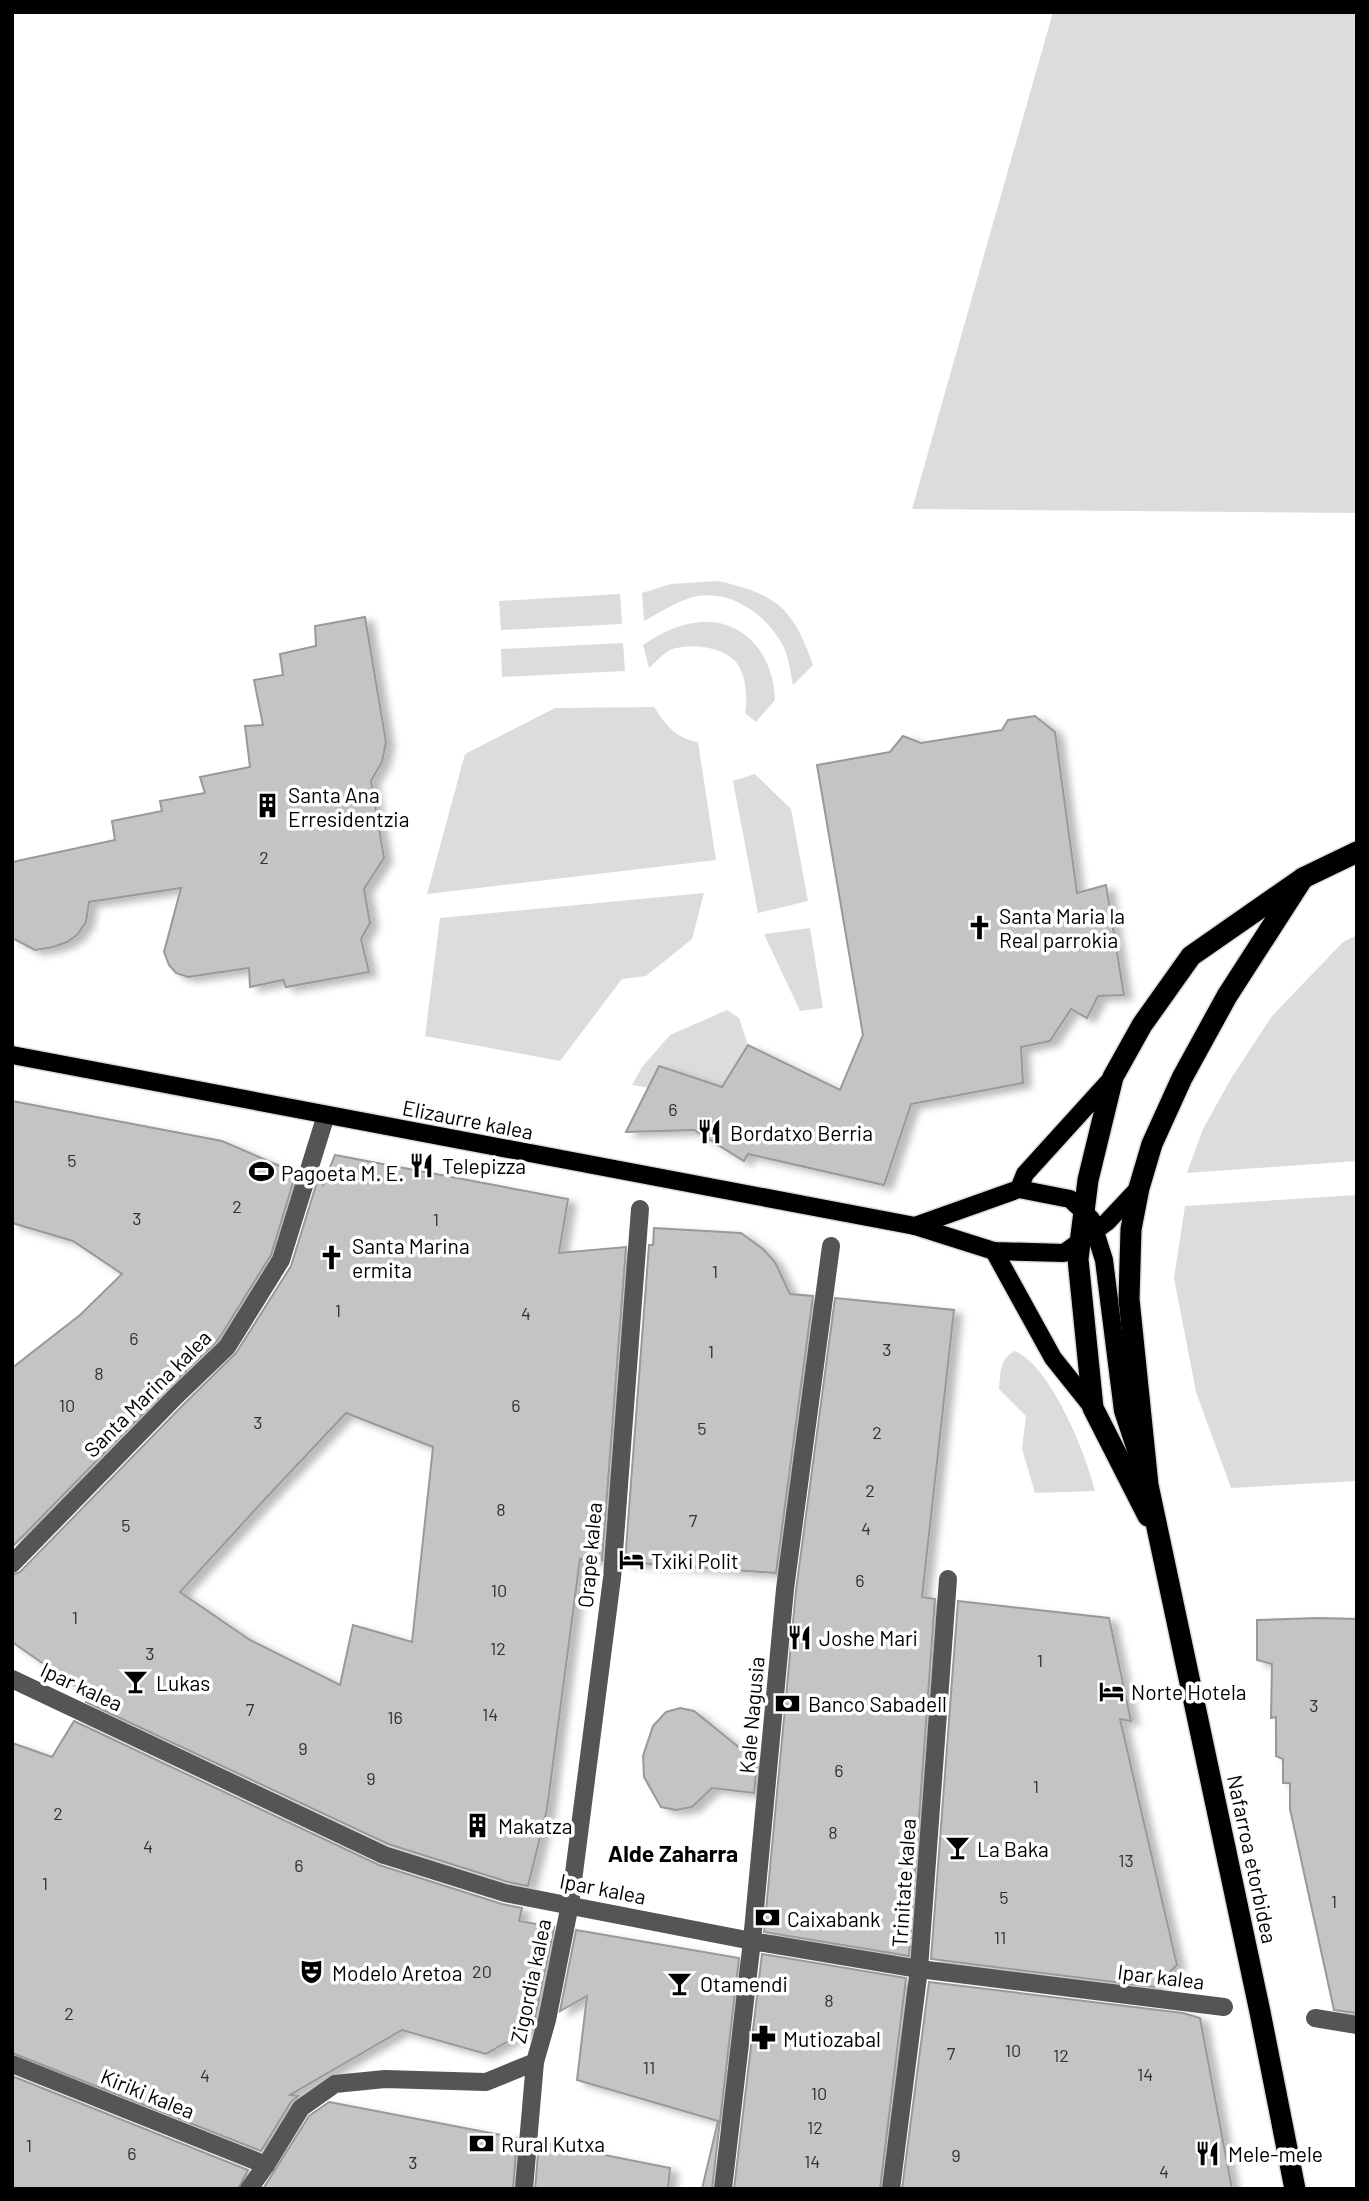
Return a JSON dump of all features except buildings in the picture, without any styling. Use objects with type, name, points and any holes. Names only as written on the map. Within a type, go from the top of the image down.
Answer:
[{"type":"highway","points":[[1160,1540],[1093,1408],[1078,1259],[1088,1237],[1084,1212],[1088,1180],[1113,1077],[1142,1026],[1191,956],[1303,878],[1357,852]]},
{"type":"highway","points":[[1160,1540],[1148,1485],[1129,1298],[1132,1229],[1139,1188],[1152,1144],[1182,1078],[1227,996],[1303,878]]},
{"type":"highway","name":"Nafarroa etorbidea","points":[[1160,1540],[1255,1985],[1295,2189]]},
{"type":"main road","name":"Elizaurre kalea","points":[[12,1055],[915,1226],[994,1251],[1064,1253],[1088,1237]]},
{"type":"main road","points":[[1019,1189],[1025,1174],[1113,1077]]},
{"type":"main road","points":[[1139,1188],[1107,1222],[1088,1237],[1104,1260],[1123,1411],[1148,1485]]},
{"type":"main road","points":[[915,1226],[1019,1189],[1070,1199],[1084,1212]]},
{"type":"main road","points":[[994,1251],[1053,1358],[1093,1408]]},
{"type":"street","name":"Santa Marina kalea","points":[[12,1564],[227,1347],[281,1260],[327,1115]]},
{"type":"street","name":"Orape kalea","points":[[570,1904],[612,1578],[639,1209]]},
{"type":"street","name":"Kale Nagusia","points":[[723,2189],[752,1941],[785,1589],[831,1246]]},
{"type":"street","name":"Trinitate kalea","points":[[891,2189],[919,1969],[948,1579]]},
{"type":"street","name":"Ipar kalea","points":[[12,1679],[384,1854],[505,1893],[752,1941],[919,1969],[1224,2007]]},
{"type":"street","name":"Zigordia kalea","points":[[249,2189],[301,2108],[335,2084],[385,2078],[486,2082],[535,2062],[547,2020],[570,1904]]},
{"type":"street","points":[[1315,2018],[1357,2025]]},
{"type":"street","points":[[524,2189],[535,2062]]},
{"type":"street","name":"Kiriki kalea","points":[[12,2064],[266,2165]]},
{"type":"shaded area","points":[[1053,12],[1357,12],[1357,513],[912,509]]},
{"type":"shaded area","points":[[718,581],[769,598],[790,617],[813,665],[793,685],[786,654],[775,633],[756,613],[732,600],[720,596],[693,597],[644,621],[642,593],[671,584]]},
{"type":"shaded area","points":[[620,594],[622,624],[501,630],[499,601]]},
{"type":"shaded area","points":[[702,622],[721,623],[735,629],[746,635],[762,653],[771,676],[775,700],[756,722],[745,713],[744,678],[738,665],[728,655],[703,647],[678,648],[667,652],[649,668],[643,645],[671,629]]},
{"type":"shaded area","points":[[623,643],[625,671],[502,677],[501,649]]},
{"type":"shaded area","points":[[654,707],[672,730],[698,742],[716,860],[427,894],[465,754],[555,708]]},
{"type":"shaded area","points":[[755,774],[791,809],[808,901],[758,913],[733,781]]},
{"type":"shaded area","points":[[704,893],[692,939],[646,976],[622,979],[560,1061],[425,1036],[440,918]]},
{"type":"shaded area","points":[[810,928],[823,1008],[800,1011],[764,934]]},
{"type":"shaded area","points":[[1357,935],[1357,1161],[1187,1173],[1203,1129],[1232,1077],[1272,1016],[1343,942]]},
{"type":"shaded area","points":[[727,1010],[739,1018],[748,1045],[722,1087],[649,1088],[632,1085],[642,1067],[670,1035]]},
{"type":"shaded area","points":[[1357,1195],[1357,1481],[1231,1488],[1196,1392],[1174,1278],[1185,1206]]},
{"type":"shaded area","points":[[1015,1351],[1028,1360],[1054,1392],[1084,1456],[1095,1491],[1035,1493],[1022,1449],[1026,1416],[999,1389],[1003,1362]]},
{"type":"place","name":"Santa Ana Erresidentzia","points":[[268,806]]},
{"type":"place","name":"Santa Maria la Real parrokia","points":[[979,927]]},
{"type":"place","name":"Bordatxo Berria","points":[[710,1132]]},
{"type":"place","name":"Telepizza","points":[[422,1165]]},
{"type":"place","name":"Pagoeta M. E.","points":[[261,1172]]},
{"type":"place","name":"Santa Marina ermita","points":[[332,1257]]},
{"type":"place","name":"Txiki Polit","points":[[631,1560]]},
{"type":"place","name":"Joshe Mari","points":[[799,1637]]},
{"type":"place","name":"Lukas","points":[[136,1682]]},
{"type":"place","name":"Norte Hotela","points":[[1111,1691]]},
{"type":"place","name":"Banco Sabadell","points":[[788,1703]]},
{"type":"place","name":"Makatza","points":[[478,1825]]},
{"type":"place","name":"La Baka","points":[[957,1848]]},
{"type":"place","name":"Caixabank","points":[[767,1918]]},
{"type":"place","name":"Modelo Aretoa","points":[[312,1972]]},
{"type":"place","name":"Otamendi","points":[[680,1983]]},
{"type":"place","name":"Mutiozabal","points":[[763,2038]]},
{"type":"place","name":"Rural Kutxa","points":[[481,2143]]},
{"type":"place","name":"Mele-mele","points":[[1208,2153]]},
{"type":"district","name":"Alde Zaharra","points":[[673,1853]]}]
